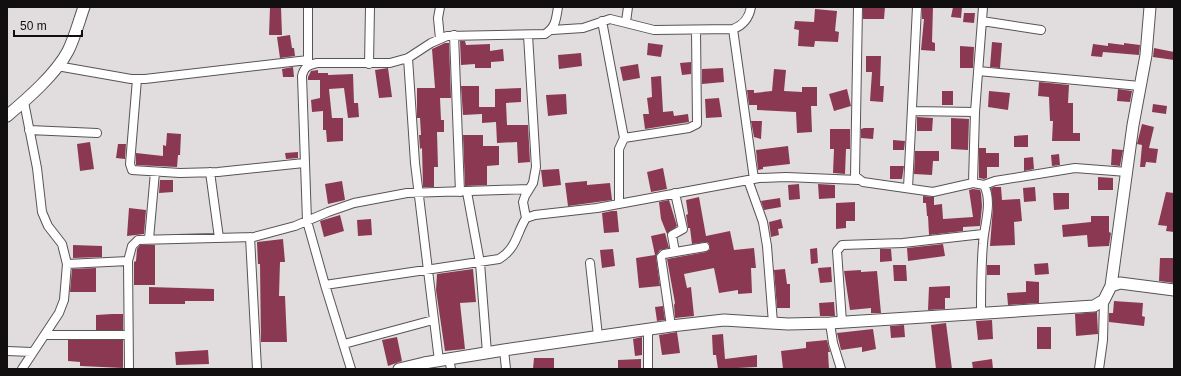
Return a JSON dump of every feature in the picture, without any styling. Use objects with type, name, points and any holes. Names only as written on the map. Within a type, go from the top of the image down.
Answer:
[{"type":"street","points":[[7,116],[24,102],[57,66],[68,51],[84,7]]},
{"type":"street","points":[[308,7],[308,62],[302,76],[307,220],[351,369]]},
{"type":"street","points":[[369,64],[370,7]]},
{"type":"street","points":[[440,7],[438,18],[440,39]]},
{"type":"street","points":[[552,30],[558,7]]},
{"type":"street","points":[[626,22],[628,7]]},
{"type":"street","points":[[57,66],[137,79],[308,62],[317,64],[390,64],[408,58],[440,39],[454,35],[545,34],[552,30],[578,28],[602,20],[617,20],[638,27],[654,30],[733,29],[745,22],[751,7]]},
{"type":"street","points":[[858,7],[854,169],[855,176],[858,180]]},
{"type":"street","points":[[908,188],[917,7]]},
{"type":"street","points":[[973,183],[975,112],[983,7]]},
{"type":"street","points":[[1099,369],[1103,340],[1104,300],[1111,286],[1150,7]]},
{"type":"street","points":[[602,20],[624,138],[619,148],[619,204]]},
{"type":"street","points":[[982,21],[1041,30]]},
{"type":"street","points":[[733,29],[751,179],[763,222],[769,261],[774,323]]},
{"type":"street","points":[[624,138],[689,128],[697,124],[696,30]]},
{"type":"street","points":[[454,35],[464,192],[480,263],[487,353]]},
{"type":"street","points":[[325,285],[480,263],[500,259],[508,254],[513,248],[526,218],[523,202],[535,176],[536,167],[528,35]]},
{"type":"street","points":[[408,58],[418,191],[426,271],[433,320],[446,363]]},
{"type":"street","points":[[978,71],[1140,86]]},
{"type":"street","points":[[137,79],[130,168],[135,171],[210,172],[304,163]]},
{"type":"street","points":[[22,369],[32,352],[45,335],[64,300],[67,264],[62,244],[48,226],[42,212],[40,182],[24,102]]},
{"type":"street","points":[[912,111],[975,112]]},
{"type":"street","points":[[29,130],[97,133]]},
{"type":"street","points":[[526,218],[535,215],[619,204],[751,179],[786,177],[858,180],[933,192],[973,183],[984,185],[995,181],[1075,168],[1127,172]]},
{"type":"street","points":[[149,239],[155,172]]},
{"type":"street","points":[[210,172],[219,238]]},
{"type":"street","points":[[981,313],[983,234],[986,219],[987,198],[984,185]]},
{"type":"street","points":[[129,369],[128,261],[132,246],[138,240],[250,237],[279,231],[354,203],[418,191],[464,192],[529,189]]},
{"type":"street","points":[[675,193],[683,229],[672,235],[676,252]]},
{"type":"street","points":[[842,322],[836,251],[842,246],[903,243],[983,234]]},
{"type":"street","points":[[250,237],[257,369]]},
{"type":"street","points":[[672,326],[661,259],[664,254],[705,247]]},
{"type":"street","points":[[67,264],[128,261]]},
{"type":"street","points":[[590,263],[598,336]]},
{"type":"street","points":[[1111,286],[1120,283],[1129,283],[1174,290]]},
{"type":"street","points":[[399,369],[446,363],[504,350],[648,329],[724,320],[774,323],[830,323],[1094,306],[1104,300]]},
{"type":"street","points":[[344,344],[433,320]]},
{"type":"street","points":[[830,323],[833,343],[841,369]]},
{"type":"street","points":[[648,329],[648,369]]},
{"type":"street","points":[[45,335],[128,335]]},
{"type":"street","points":[[504,350],[506,369]]},
{"type":"street","points":[[7,351],[32,352]]},
{"type":"building","points":[[270,7],[281,7],[282,35],[269,35]]},
{"type":"building","points":[[863,7],[885,7],[884,19],[863,19]]},
{"type":"building","points":[[922,7],[933,7],[932,42],[935,43],[935,51],[921,50],[924,19],[922,19]]},
{"type":"building","points":[[953,7],[962,7],[961,18],[951,17]]},
{"type":"building","points":[[815,9],[837,11],[835,31],[839,32],[838,42],[815,41],[814,47],[798,46],[799,30],[794,29],[795,21],[814,22]]},
{"type":"building","points":[[964,13],[975,13],[974,23],[963,22]]},
{"type":"building","points":[[290,35],[295,56],[280,58],[277,37]]},
{"type":"building","points":[[460,41],[465,41],[466,45],[490,44],[490,51],[503,49],[504,61],[491,62],[491,68],[475,68],[475,64],[461,65]]},
{"type":"building","points":[[992,42],[1002,43],[1000,68],[990,67]]},
{"type":"building","points":[[445,43],[449,43],[451,98],[440,98],[441,120],[444,120],[444,132],[437,132],[438,167],[434,167],[434,187],[423,187],[422,148],[420,149],[419,135],[421,135],[420,118],[417,118],[417,88],[435,88],[432,49]]},
{"type":"building","points":[[648,43],[663,45],[661,57],[647,55]]},
{"type":"building","points":[[1108,43],[1140,45],[1139,55],[1103,52],[1102,57],[1091,56],[1093,44],[1108,46]]},
{"type":"building","points":[[960,46],[974,47],[973,68],[960,68]]},
{"type":"building","points":[[1154,48],[1174,52],[1174,60],[1153,57]]},
{"type":"building","points":[[581,53],[582,66],[559,69],[558,55]]},
{"type":"building","points":[[866,56],[881,56],[880,86],[884,86],[883,102],[870,101],[872,72],[866,72]]},
{"type":"building","points":[[691,62],[691,74],[682,75],[680,63]]},
{"type":"building","points":[[638,64],[640,78],[623,81],[620,67]]},
{"type":"building","points":[[293,67],[294,77],[283,77],[282,69]]},
{"type":"building","points":[[388,68],[392,97],[379,98],[375,70]]},
{"type":"building","points":[[723,68],[724,82],[702,84],[702,69]]},
{"type":"building","points":[[774,69],[786,70],[784,91],[802,92],[802,87],[817,87],[817,106],[811,106],[812,132],[797,133],[796,112],[757,110],[757,105],[749,105],[747,90],[754,90],[754,93],[772,91]]},
{"type":"building","points":[[318,70],[318,73],[328,73],[328,75],[353,74],[354,103],[358,103],[359,117],[348,118],[344,88],[329,89],[332,118],[343,118],[343,141],[327,142],[326,130],[323,130],[323,111],[312,112],[311,100],[320,98],[320,80],[308,80],[308,77],[311,71]]},
{"type":"building","points":[[661,76],[663,112],[673,111],[674,116],[688,114],[689,122],[645,129],[643,114],[649,114],[647,98],[652,97],[651,77]]},
{"type":"building","points":[[1039,82],[1069,85],[1068,103],[1073,103],[1073,133],[1080,133],[1080,141],[1052,141],[1053,121],[1050,121],[1049,97],[1038,96]]},
{"type":"building","points":[[461,86],[479,86],[479,107],[495,107],[495,89],[521,88],[521,102],[506,103],[507,125],[528,125],[530,162],[518,163],[517,142],[497,143],[496,122],[482,123],[482,114],[463,115]]},
{"type":"building","points":[[847,89],[851,106],[834,111],[829,94]]},
{"type":"building","points":[[1118,89],[1132,91],[1130,102],[1117,101]]},
{"type":"building","points":[[942,91],[953,91],[953,105],[942,105]]},
{"type":"building","points":[[989,91],[1010,93],[1008,110],[988,107]]},
{"type":"building","points":[[566,94],[567,114],[548,116],[546,95]]},
{"type":"building","points":[[719,98],[722,117],[706,118],[705,99]]},
{"type":"building","points":[[1153,104],[1167,106],[1166,114],[1152,112]]},
{"type":"building","points":[[917,117],[933,118],[932,131],[917,131]]},
{"type":"building","points":[[951,118],[969,119],[968,150],[951,149]]},
{"type":"building","points":[[751,121],[762,121],[761,139],[754,137]]},
{"type":"building","points":[[1142,124],[1154,127],[1149,148],[1158,149],[1156,163],[1146,162],[1145,167],[1140,167],[1142,145],[1137,144]]},
{"type":"building","points":[[874,128],[873,139],[861,138],[861,129]]},
{"type":"building","points":[[830,129],[850,129],[850,149],[846,149],[845,174],[833,173],[834,149],[830,149]]},
{"type":"building","points":[[167,133],[181,134],[180,155],[178,155],[177,167],[136,165],[136,153],[163,156],[163,145],[166,146]]},
{"type":"building","points":[[463,135],[483,135],[483,146],[499,146],[499,165],[487,166],[487,185],[465,186]]},
{"type":"building","points":[[1028,135],[1028,147],[1014,147],[1014,136]]},
{"type":"building","points":[[893,140],[905,141],[904,150],[893,150]]},
{"type":"building","points":[[90,142],[94,169],[80,171],[77,144]]},
{"type":"building","points":[[118,144],[126,144],[125,159],[116,158]]},
{"type":"building","points":[[788,146],[790,164],[763,167],[763,169],[758,170],[756,150]]},
{"type":"building","points":[[979,148],[986,148],[986,153],[999,153],[999,167],[987,167],[987,178],[984,179],[979,178]]},
{"type":"building","points":[[1112,149],[1123,150],[1120,166],[1111,165]]},
{"type":"building","points":[[915,151],[939,151],[939,161],[933,161],[932,175],[914,174]]},
{"type":"building","points":[[298,152],[298,158],[286,159],[285,153]]},
{"type":"building","points":[[1059,154],[1060,165],[1052,166],[1051,155]]},
{"type":"building","points":[[1033,157],[1034,169],[1024,171],[1024,158]]},
{"type":"building","points":[[890,166],[904,166],[902,179],[890,179]]},
{"type":"building","points":[[663,168],[667,189],[651,192],[647,172]]},
{"type":"building","points":[[559,169],[561,185],[543,187],[541,170]]},
{"type":"building","points":[[1098,177],[1113,178],[1113,190],[1098,190]]},
{"type":"building","points":[[160,180],[173,180],[173,192],[159,193]]},
{"type":"building","points":[[342,181],[345,200],[328,204],[325,184]]},
{"type":"building","points":[[587,181],[587,185],[610,183],[612,200],[568,206],[565,183]]},
{"type":"building","points":[[799,184],[800,199],[789,200],[788,185]]},
{"type":"building","points":[[818,184],[835,185],[835,198],[819,199]]},
{"type":"building","points":[[1001,187],[1002,200],[1020,199],[1022,221],[1014,222],[1015,245],[990,246],[993,207],[991,188]]},
{"type":"building","points":[[1035,187],[1036,201],[1024,202],[1023,188]]},
{"type":"building","points":[[969,190],[980,190],[981,193],[982,206],[980,226],[963,227],[963,231],[929,235],[926,203],[923,203],[923,196],[934,197],[934,205],[942,204],[943,219],[973,217]]},
{"type":"building","points":[[1166,192],[1174,193],[1174,232],[1166,231],[1167,226],[1158,225]]},
{"type":"building","points":[[1053,193],[1069,193],[1069,209],[1054,210]]},
{"type":"building","points":[[699,197],[706,236],[730,231],[734,250],[754,248],[756,268],[751,268],[752,293],[738,294],[738,290],[719,293],[714,268],[684,274],[687,288],[691,287],[694,316],[675,318],[675,303],[667,259],[706,252],[710,249],[707,242],[692,244],[690,228],[688,228],[686,200]]},
{"type":"building","points":[[780,198],[781,207],[764,210],[761,201]]},
{"type":"building","points":[[669,200],[677,226],[667,234],[661,219],[659,202]]},
{"type":"building","points":[[855,202],[855,221],[846,221],[846,228],[836,229],[836,203]]},
{"type":"building","points":[[129,208],[146,210],[144,234],[127,236]]},
{"type":"building","points":[[617,211],[619,232],[604,233],[602,213]]},
{"type":"building","points":[[340,215],[344,231],[324,237],[320,221]]},
{"type":"building","points":[[1091,216],[1109,216],[1109,232],[1111,233],[1109,246],[1088,247],[1087,235],[1063,237],[1062,225],[1091,222]]},
{"type":"building","points":[[371,219],[372,235],[358,236],[357,220]]},
{"type":"building","points":[[781,219],[783,228],[778,229],[779,235],[771,237],[769,222]]},
{"type":"building","points":[[665,233],[669,248],[660,250],[656,256],[660,286],[639,288],[636,258],[655,255],[651,236]]},
{"type":"building","points":[[283,239],[285,262],[280,262],[279,296],[285,296],[287,342],[261,342],[260,264],[258,264],[257,242]]},
{"type":"building","points":[[943,244],[945,256],[908,261],[907,248]]},
{"type":"building","points":[[73,245],[102,246],[102,257],[73,258]]},
{"type":"building","points":[[140,245],[155,245],[155,285],[134,285],[134,262],[136,261],[137,249]]},
{"type":"building","points":[[817,248],[818,263],[811,264],[810,249]]},
{"type":"building","points":[[613,249],[615,266],[602,268],[600,250]]},
{"type":"building","points":[[880,249],[891,249],[892,261],[880,262]]},
{"type":"building","points":[[1160,258],[1174,258],[1174,283],[1159,281]]},
{"type":"building","points":[[1048,263],[1049,274],[1035,275],[1034,264]]},
{"type":"building","points":[[893,265],[906,265],[907,281],[894,281]]},
{"type":"building","points":[[987,265],[1000,265],[1000,275],[987,275]]},
{"type":"building","points":[[831,267],[832,282],[820,283],[818,268]]},
{"type":"building","points":[[96,268],[96,292],[70,292],[72,269]]},
{"type":"building","points":[[473,269],[476,302],[460,303],[465,349],[445,351],[436,290],[437,274]]},
{"type":"building","points":[[785,269],[787,284],[790,284],[790,308],[777,308],[774,270]]},
{"type":"building","points":[[861,270],[861,272],[877,271],[881,313],[871,313],[871,308],[850,310],[844,271]]},
{"type":"building","points":[[1026,281],[1039,282],[1039,303],[1008,305],[1007,293],[1026,292]]},
{"type":"building","points":[[950,286],[950,298],[945,298],[945,309],[928,310],[929,287]]},
{"type":"building","points":[[149,287],[214,289],[214,301],[185,301],[185,304],[149,304]]},
{"type":"building","points":[[1114,301],[1143,303],[1142,316],[1145,317],[1144,326],[1109,322],[1109,313],[1113,313]]},
{"type":"building","points":[[834,302],[835,316],[820,316],[819,303]]},
{"type":"building","points":[[663,306],[665,320],[657,321],[655,307]]},
{"type":"building","points":[[1097,312],[1098,334],[1076,336],[1075,314]]},
{"type":"building","points":[[123,314],[123,330],[96,330],[96,315]]},
{"type":"building","points":[[992,320],[993,339],[978,340],[976,321]]},
{"type":"building","points":[[946,323],[952,369],[936,369],[931,325]]},
{"type":"building","points":[[904,325],[905,337],[891,338],[890,326]]},
{"type":"building","points":[[1037,327],[1051,327],[1051,349],[1037,349]]},
{"type":"building","points":[[873,329],[876,349],[862,352],[862,347],[841,350],[837,333]]},
{"type":"building","points":[[677,332],[680,353],[662,355],[659,335]]},
{"type":"building","points":[[723,334],[725,359],[757,355],[757,367],[718,369],[716,355],[713,355],[712,335]]},
{"type":"building","points":[[397,337],[402,361],[388,366],[382,340]]},
{"type":"building","points":[[642,337],[642,355],[635,356],[633,339]]},
{"type":"building","points":[[68,340],[123,340],[123,368],[80,366],[80,362],[68,361]]},
{"type":"building","points":[[827,340],[830,352],[828,352],[829,369],[783,369],[781,351],[806,348],[806,342]]},
{"type":"building","points":[[208,350],[209,364],[176,365],[175,352]]},
{"type":"building","points":[[534,358],[554,358],[554,369],[533,369]]},
{"type":"building","points":[[641,359],[641,369],[618,369],[618,360]]},
{"type":"building","points":[[992,359],[993,369],[973,369],[972,362]]}]
